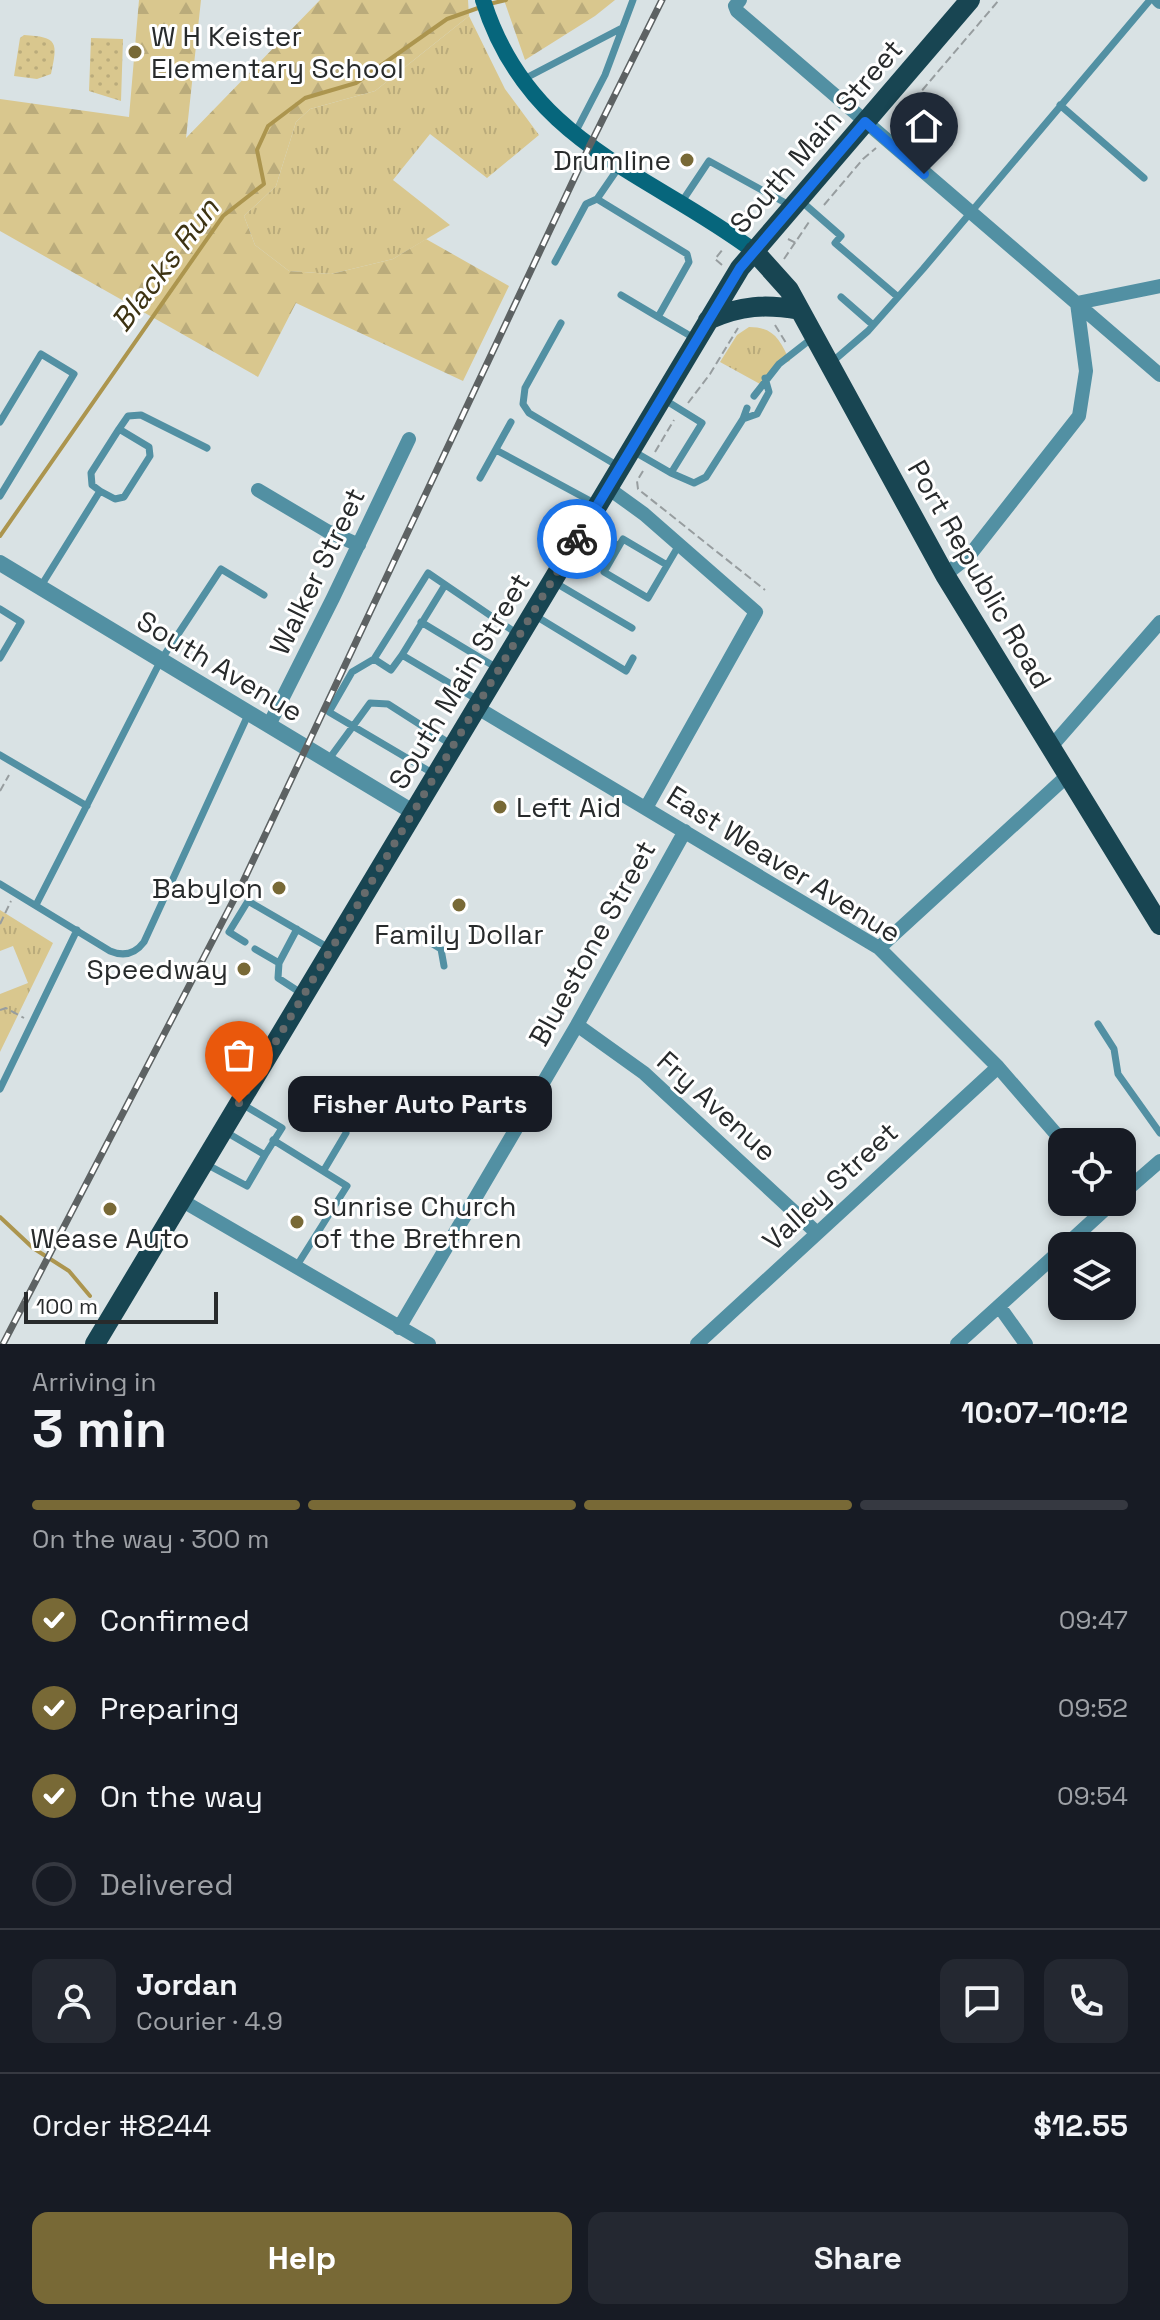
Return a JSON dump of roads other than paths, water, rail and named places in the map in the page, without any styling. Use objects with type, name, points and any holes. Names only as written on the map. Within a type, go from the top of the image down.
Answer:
[{"type":"main road","points":[[483,0],[504,53],[522,80],[574,135],[619,167],[754,251]]},
{"type":"main road","name":"South Main Street","points":[[95,1344],[740,268],[970,0]]},
{"type":"main road","name":"Port Republic Road","points":[[754,251],[789,290],[945,575],[1160,925]]},
{"type":"main road","points":[[708,320],[754,305],[800,310]]},
{"type":"street","points":[[741,8],[884,139],[1160,375]]},
{"type":"street","points":[[1077,303],[1160,286]]},
{"type":"street","points":[[945,575],[969,556],[1079,416],[1086,371],[1077,303]]},
{"type":"street","name":"Walker Street","points":[[269,725],[409,439]]},
{"type":"street","points":[[258,490],[327,531],[359,545]]},
{"type":"street","points":[[603,497],[644,514],[756,612],[646,808]]},
{"type":"street","name":"South Avenue","points":[[1,567],[413,812]]},
{"type":"street","points":[[1050,748],[1160,622]]},
{"type":"street","name":"East Weaver Avenue","points":[[478,704],[879,948],[998,1067],[1051,1128]]},
{"type":"street","points":[[879,948],[1067,776]]},
{"type":"street","name":"Bluestone Street","points":[[399,1328],[577,1025],[685,831]]},
{"type":"street","name":"Fry Avenue","points":[[577,1025],[644,1073],[817,1233]]},
{"type":"street","name":"Valley Street","points":[[697,1344],[998,1067]]},
{"type":"street","points":[[1136,1182],[1160,1161]]},
{"type":"street","points":[[181,1200],[429,1344]]},
{"type":"street","points":[[1080,1232],[1098,1216]]},
{"type":"street","points":[[957,1344],[1048,1262]]},
{"type":"street","points":[[999,1306],[1026,1344]]},
{"type":"lane","points":[[574,135],[605,75],[633,0]]},
{"type":"lane","points":[[830,363],[873,325],[898,297],[1150,0]]},
{"type":"lane","points":[[522,80],[620,29]]},
{"type":"lane","points":[[1060,105],[1144,178]]},
{"type":"lane","points":[[680,205],[709,161],[816,214],[841,236],[835,243],[898,297]]},
{"type":"lane","points":[[555,262],[586,204],[597,199],[619,167]]},
{"type":"lane","points":[[597,199],[687,254],[688,266],[658,317]]},
{"type":"lane","points":[[621,295],[696,340]]},
{"type":"lane","points":[[841,297],[873,325]]},
{"type":"lane","points":[[561,323],[525,388],[523,404],[529,413],[625,458],[649,460],[694,483],[706,477],[747,408]]},
{"type":"lane","points":[[754,396],[765,378],[815,336]]},
{"type":"lane","points":[[0,422],[41,354],[74,374],[0,496]]},
{"type":"lane","points":[[743,419],[757,414],[769,392],[765,378]]},
{"type":"lane","points":[[662,398],[702,423],[671,473]]},
{"type":"lane","points":[[119,429],[149,447],[151,453],[124,497],[115,499],[92,485],[91,473],[119,429],[128,416],[139,414],[207,448]]},
{"type":"lane","points":[[480,478],[511,422]]},
{"type":"lane","points":[[496,450],[603,497]]},
{"type":"lane","points":[[40,588],[100,491]]},
{"type":"lane","points":[[585,526],[619,546]]},
{"type":"lane","points":[[667,565],[623,539],[604,572],[648,598],[679,545]]},
{"type":"lane","points":[[36,905],[161,660],[221,569],[264,595]]},
{"type":"lane","points":[[435,775],[329,712],[352,672],[374,659],[428,573],[519,635]]},
{"type":"lane","points":[[552,581],[632,628]]},
{"type":"lane","points":[[374,659],[391,670],[445,585]]},
{"type":"lane","points":[[0,609],[21,622],[0,658]]},
{"type":"lane","points":[[532,614],[626,671],[633,658]]},
{"type":"lane","points":[[421,622],[499,669]]},
{"type":"lane","points":[[402,655],[478,704]]},
{"type":"lane","points":[[327,761],[370,703],[388,704],[453,745]]},
{"type":"lane","points":[[0,884],[117,954],[130,953],[142,944],[249,713]]},
{"type":"lane","points":[[0,755],[87,806]]},
{"type":"lane","points":[[244,938],[229,932],[248,901],[279,923],[297,929],[331,949]]},
{"type":"lane","points":[[297,929],[279,963],[278,978],[304,995]]},
{"type":"lane","points":[[0,1089],[77,930]]},
{"type":"lane","points":[[404,933],[422,937]]},
{"type":"lane","points":[[431,943],[441,949],[444,966]]},
{"type":"lane","points":[[262,949],[279,963]]},
{"type":"lane","points":[[1098,1024],[1114,1049],[1118,1074],[1160,1133]]},
{"type":"lane","points":[[204,1163],[247,1186],[282,1128],[239,1103]]},
{"type":"lane","points":[[223,1131],[265,1155]]},
{"type":"lane","points":[[324,1170],[346,1133]]},
{"type":"lane","points":[[273,1140],[347,1186],[296,1268]]},
{"type":"waterway","name":"Blacks Run","points":[[489,4],[506,0]]},
{"type":"waterway","name":"Blacks Run","points":[[0,536],[223,216],[264,184],[257,150],[268,126],[305,98],[356,83],[447,19],[481,7]]},
{"type":"waterway","name":"Blacks Run","points":[[0,1217],[33,1248],[69,1271],[90,1296]]},
{"type":"railway","points":[[3,1344],[242,884],[589,147],[662,0]]},
{"type":"place","name":"W H Keister Elementary School","points":[[135,52]]},
{"type":"place","name":"Drumline","points":[[687,160]]},
{"type":"place","name":"Left Aid","points":[[500,807]]},
{"type":"place","name":"Babylon","points":[[279,888]]},
{"type":"place","name":"Family Dollar","points":[[459,905]]},
{"type":"place","name":"Speedway","points":[[244,969]]},
{"type":"place","name":"Fisher Auto Parts","points":[[239,1103]]},
{"type":"place","name":"Wease Auto","points":[[110,1209]]},
{"type":"place","name":"Sunrise Church of the Brethren","points":[[297,1222]]}]
